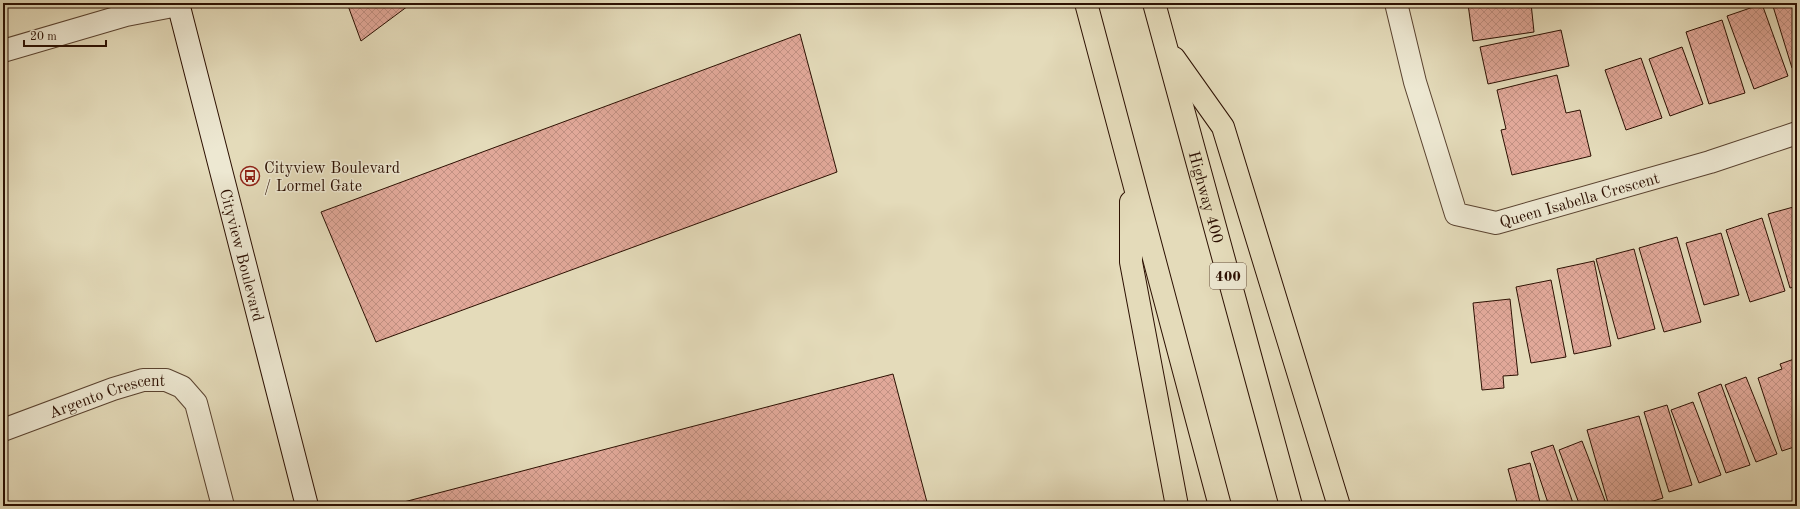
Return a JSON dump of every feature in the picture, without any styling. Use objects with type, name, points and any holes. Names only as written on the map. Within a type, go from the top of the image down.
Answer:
[{"type":"highway","points":[[1086,3],[1220,506]]},
{"type":"highway","name":"Highway 400","points":[[1154,3],[1291,506]]},
{"type":"highway","points":[[1165,45],[1223,127],[1339,506]]},
{"type":"highway","points":[[1131,173],[1131,262],[1177,506]]},
{"type":"street","name":"Queen Isabella Crescent","points":[[1396,3],[1415,82],[1456,214],[1496,223],[1710,162],[1797,133]]},
{"type":"street","points":[[3,51],[126,15],[178,4]]},
{"type":"street","name":"Cityview Boulevard","points":[[178,4],[307,506]]},
{"type":"street","name":"Argento Crescent","points":[[3,430],[120,387],[143,380],[166,380],[182,387],[196,403],[223,506]]},
{"type":"building","points":[[347,3],[412,3],[361,41]]},
{"type":"building","points":[[1531,3],[1534,32],[1473,41],[1468,4]]},
{"type":"building","points":[[1772,3],[1797,3],[1797,66],[1792,68]]},
{"type":"building","points":[[1762,4],[1788,76],[1754,89],[1727,16]]},
{"type":"building","points":[[1722,20],[1745,93],[1709,104],[1686,32]]},
{"type":"building","points":[[1561,30],[1569,66],[1488,84],[1480,47]]},
{"type":"building","points":[[800,34],[837,172],[376,342],[321,212]]},
{"type":"building","points":[[1682,47],[1703,104],[1670,116],[1649,59]]},
{"type":"building","points":[[1641,58],[1662,118],[1626,130],[1605,70]]},
{"type":"building","points":[[1557,75],[1566,113],[1580,110],[1591,156],[1512,175],[1501,130],[1506,129],[1497,90]]},
{"type":"building","points":[[1797,206],[1797,286],[1790,288],[1768,214]]},
{"type":"building","points":[[1762,218],[1785,291],[1750,302],[1726,230]]},
{"type":"building","points":[[1721,233],[1739,295],[1704,305],[1686,243]]},
{"type":"building","points":[[1677,237],[1701,322],[1664,332],[1639,248]]},
{"type":"building","points":[[1634,249],[1655,329],[1618,339],[1596,259]]},
{"type":"building","points":[[1594,261],[1611,346],[1574,354],[1557,269]]},
{"type":"building","points":[[1551,280],[1566,357],[1531,363],[1516,287]]},
{"type":"building","points":[[1510,299],[1518,375],[1503,376],[1504,388],[1482,390],[1473,303]]},
{"type":"building","points":[[1797,358],[1797,446],[1782,451],[1758,378],[1782,369],[1780,364]]},
{"type":"building","points":[[893,374],[928,506],[401,506],[400,503]]},
{"type":"building","points":[[1746,377],[1777,454],[1756,462],[1725,385]]},
{"type":"building","points":[[1721,384],[1750,465],[1726,473],[1698,393]]},
{"type":"building","points":[[1693,402],[1721,475],[1699,483],[1671,410]]},
{"type":"building","points":[[1667,405],[1692,485],[1669,492],[1644,412]]},
{"type":"building","points":[[1639,416],[1663,498],[1637,506],[1609,506],[1587,430]]},
{"type":"building","points":[[1582,441],[1607,506],[1580,506],[1559,450]]},
{"type":"building","points":[[1553,445],[1574,506],[1549,506],[1531,452]]},
{"type":"building","points":[[1530,463],[1541,506],[1518,506],[1508,469]]},
{"type":"place","name":"Cityview Boulevard / Lormel Gate","points":[[250,176]]}]
